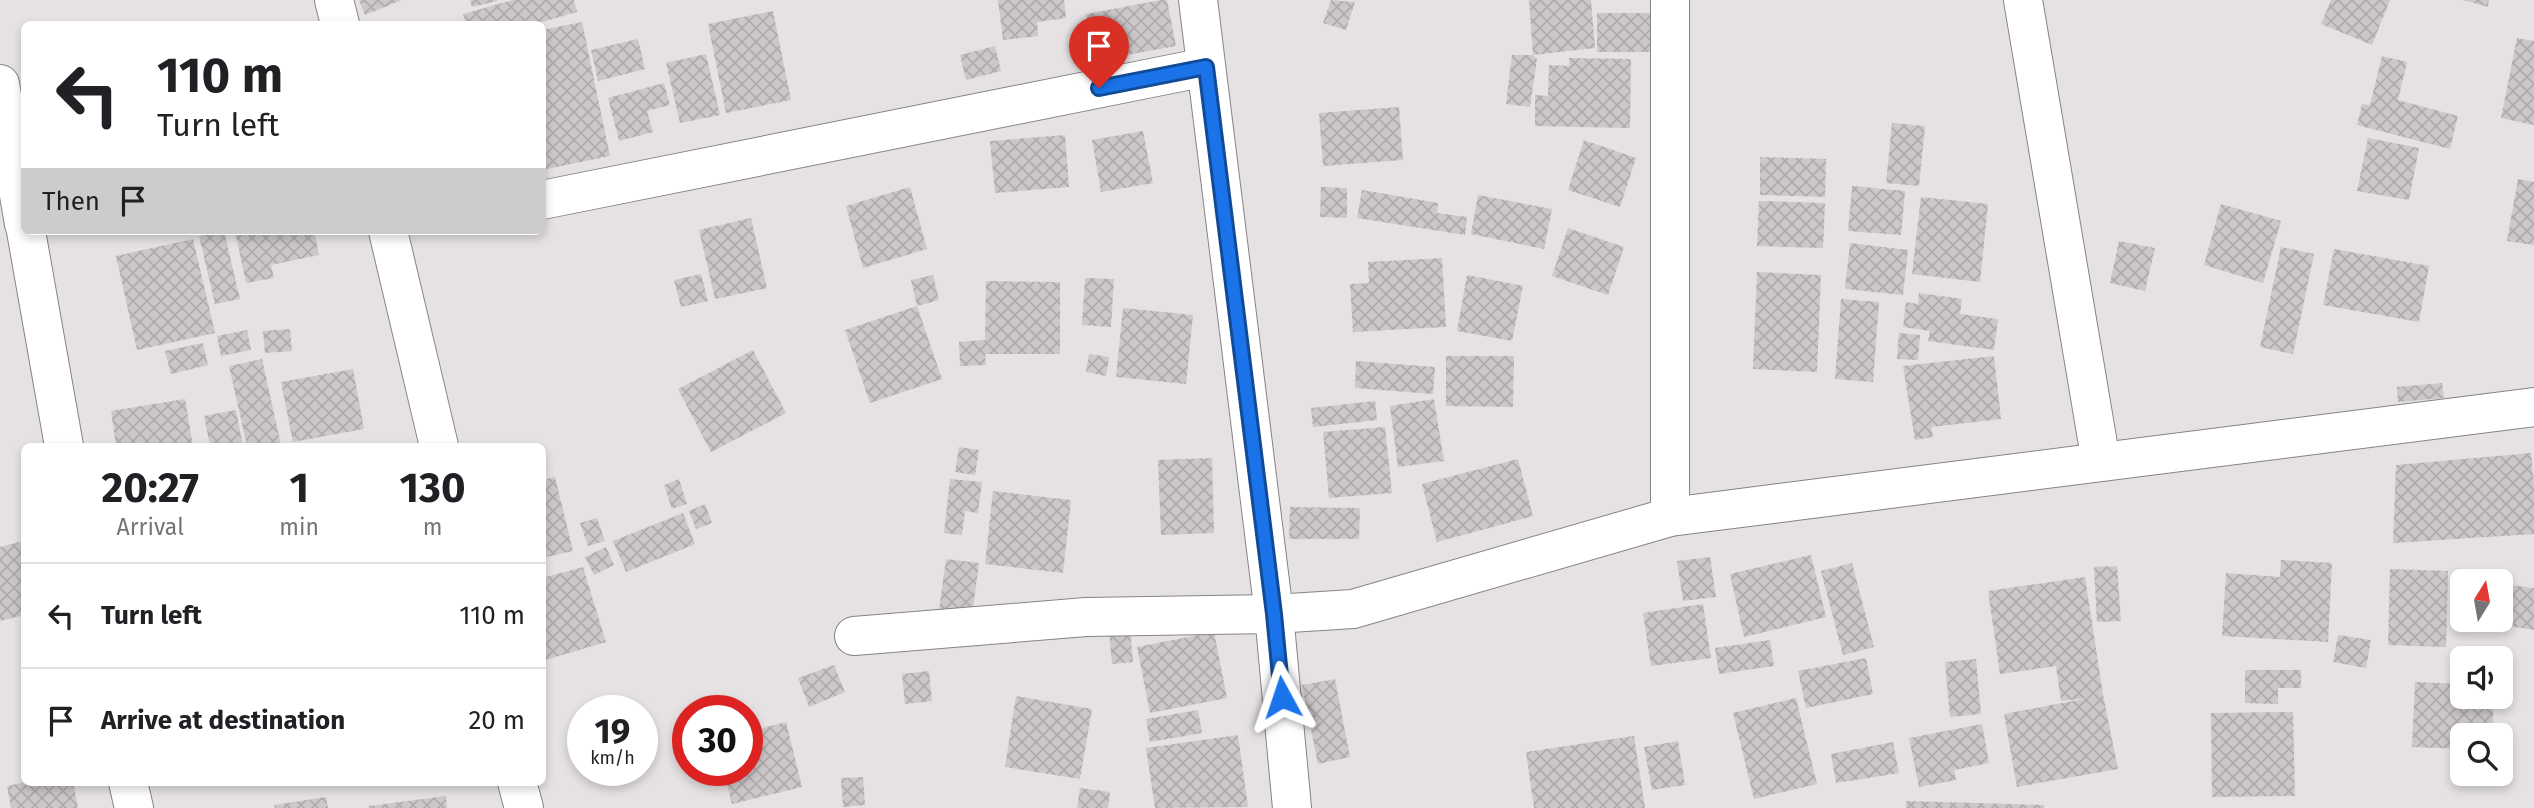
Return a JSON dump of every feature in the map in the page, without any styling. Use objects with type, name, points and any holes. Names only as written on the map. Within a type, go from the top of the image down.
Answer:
[{"type":"street","points":[[334,0],[339,21]]},
{"type":"street","points":[[1198,0],[1274,614],[1292,808]]},
{"type":"street","points":[[1670,0],[1670,517]]},
{"type":"street","points":[[2023,0],[2101,462]]},
{"type":"street","points":[[546,200],[1206,67]]},
{"type":"street","points":[[0,84],[21,206]]},
{"type":"street","points":[[27,235],[63,443]]},
{"type":"street","points":[[390,235],[438,443]]},
{"type":"street","points":[[854,636],[1086,617],[1274,614],[1353,609],[1670,517],[2534,407]]},
{"type":"street","points":[[129,786],[134,808]]},
{"type":"street","points":[[518,786],[524,808]]},
{"type":"building","points":[[359,0],[402,0],[365,15]]},
{"type":"building","points":[[470,0],[497,0],[497,1],[472,7]]},
{"type":"building","points":[[513,0],[574,0],[577,12],[546,21],[465,21],[463,14]]},
{"type":"building","points":[[998,0],[1064,0],[1066,18],[1037,22],[1038,36],[1003,40]]},
{"type":"building","points":[[1167,0],[1176,46],[1094,61],[1086,14]]},
{"type":"building","points":[[1331,0],[1355,2],[1346,30],[1323,23]]},
{"type":"building","points":[[1529,0],[1591,0],[1595,48],[1533,55]]},
{"type":"building","points":[[2331,0],[2390,0],[2372,45],[2321,24]]},
{"type":"building","points":[[2463,0],[2489,0],[2488,7]]},
{"type":"building","points":[[773,11],[791,100],[726,113],[708,24]]},
{"type":"building","points":[[1597,13],[1653,13],[1653,52],[1597,52]]},
{"type":"building","points":[[582,22],[610,156],[546,169],[546,29]]},
{"type":"building","points":[[2517,38],[2534,41],[2534,125],[2501,118]]},
{"type":"building","points":[[638,39],[645,69],[598,81],[591,50]]},
{"type":"building","points":[[995,46],[1001,71],[966,80],[960,55]]},
{"type":"building","points":[[706,54],[720,115],[680,123],[666,63]]},
{"type":"building","points":[[1512,55],[1533,55],[1537,59],[1530,107],[1506,104]]},
{"type":"building","points":[[2382,56],[2407,62],[2398,100],[2458,116],[2450,149],[2357,125],[2362,104],[2370,105]]},
{"type":"building","points":[[1569,58],[1631,59],[1630,128],[1535,126],[1535,95],[1548,96],[1549,65],[1569,66]]},
{"type":"building","points":[[664,83],[670,105],[647,111],[653,132],[619,141],[608,98]]},
{"type":"building","points":[[1399,107],[1403,160],[1323,166],[1319,113]]},
{"type":"building","points":[[1892,123],[1925,126],[1919,186],[1886,183]]},
{"type":"building","points":[[1143,131],[1153,183],[1101,192],[1092,140]]},
{"type":"building","points":[[1065,135],[1069,187],[995,193],[990,141]]},
{"type":"building","points":[[2368,138],[2419,148],[2409,200],[2357,191]]},
{"type":"building","points":[[1584,140],[1636,158],[1620,207],[1568,190]]},
{"type":"building","points":[[1760,157],[1826,159],[1825,197],[1760,195]]},
{"type":"building","points":[[2518,179],[2534,182],[2534,245],[2507,241]]},
{"type":"building","points":[[1852,186],[1905,191],[1901,235],[1848,231]]},
{"type":"building","points":[[910,187],[927,249],[863,268],[846,206]]},
{"type":"building","points":[[1321,187],[1347,188],[1347,218],[1320,217]]},
{"type":"building","points":[[1362,190],[1438,203],[1437,213],[1467,217],[1465,235],[1357,218]]},
{"type":"building","points":[[1478,195],[1552,209],[1544,249],[1471,234]]},
{"type":"building","points":[[1921,197],[1988,204],[1980,282],[1912,274]]},
{"type":"building","points":[[1759,201],[1825,203],[1823,248],[1757,246]]},
{"type":"building","points":[[2221,204],[2281,221],[2263,283],[2204,265]]},
{"type":"building","points":[[751,218],[767,288],[715,299],[699,230]]},
{"type":"building","points":[[1568,228],[1624,247],[1608,295],[1552,276]]},
{"type":"building","points":[[225,235],[240,299],[215,304],[199,236]]},
{"type":"building","points":[[236,235],[315,235],[319,255],[271,265],[274,278],[246,283]]},
{"type":"building","points":[[193,239],[215,333],[137,350],[116,256]]},
{"type":"building","points":[[2119,241],[2155,248],[2145,291],[2110,283]]},
{"type":"building","points":[[1850,243],[1908,250],[1903,295],[1845,289]]},
{"type":"building","points":[[2281,247],[2314,254],[2293,354],[2260,347]]},
{"type":"building","points":[[2334,249],[2429,266],[2419,322],[2323,305]]},
{"type":"building","points":[[1442,258],[1446,327],[1353,332],[1350,284],[1369,283],[1368,262]]},
{"type":"building","points":[[1757,272],[1821,275],[1817,372],[1753,369]]},
{"type":"building","points":[[701,274],[708,301],[681,307],[674,280]]},
{"type":"building","points":[[933,275],[939,300],[917,306],[911,280]]},
{"type":"building","points":[[1467,275],[1523,286],[1512,341],[1457,331]]},
{"type":"building","points":[[1085,278],[1114,279],[1111,327],[1082,325]]},
{"type":"building","points":[[986,281],[1060,282],[1060,354],[985,354],[986,365],[960,366],[959,342],[985,340]]},
{"type":"building","points":[[1919,293],[1962,299],[1960,314],[1998,319],[1994,350],[1928,341],[1930,331],[1903,327],[1906,302],[1918,304]]},
{"type":"building","points":[[1841,299],[1879,302],[1873,382],[1835,379]]},
{"type":"building","points":[[917,306],[942,379],[870,403],[845,330]]},
{"type":"building","points":[[1123,308],[1193,315],[1186,384],[1116,377]]},
{"type":"building","points":[[290,329],[292,351],[265,353],[263,331]]},
{"type":"building","points":[[247,330],[251,350],[221,356],[217,336]]},
{"type":"building","points":[[1899,333],[1920,335],[1918,360],[1897,359]]},
{"type":"building","points":[[203,343],[208,365],[171,374],[165,351]]},
{"type":"building","points":[[753,350],[786,413],[711,452],[678,389]]},
{"type":"building","points":[[1089,354],[1109,357],[1106,376],[1086,372]]},
{"type":"building","points":[[1446,356],[1514,356],[1513,407],[1446,406]]},
{"type":"building","points":[[1994,356],[2001,419],[1931,427],[1933,437],[1915,440],[1903,366]]},
{"type":"building","points":[[262,359],[281,443],[246,443],[229,366]]},
{"type":"building","points":[[1356,361],[1435,367],[1433,394],[1355,388]]},
{"type":"building","points":[[353,369],[364,429],[293,442],[281,382]]},
{"type":"building","points":[[2442,383],[2444,398],[2398,402],[2397,387]]},
{"type":"building","points":[[185,399],[192,443],[116,443],[111,411]]},
{"type":"building","points":[[1434,399],[1444,461],[1398,467],[1390,406]]},
{"type":"building","points":[[1375,401],[1377,420],[1313,427],[1311,408]]},
{"type":"building","points":[[236,410],[242,443],[209,443],[204,416]]},
{"type":"building","points":[[1385,427],[1392,493],[1329,498],[1323,432]]},
{"type":"building","points":[[959,447],[979,450],[975,475],[955,472]]},
{"type":"building","points":[[2531,453],[2534,534],[2393,543],[2396,465]]},
{"type":"building","points":[[1212,458],[1214,533],[1161,535],[1158,460]]},
{"type":"building","points":[[1518,459],[1533,516],[1437,542],[1422,484]]},
{"type":"building","points":[[555,477],[573,551],[546,557],[546,479]]},
{"type":"building","points":[[679,479],[687,504],[672,509],[664,485]]},
{"type":"building","points":[[950,479],[982,482],[978,513],[965,511],[962,535],[944,533]]},
{"type":"building","points":[[993,491],[1071,500],[1063,573],[985,564]]},
{"type":"building","points":[[705,504],[712,523],[696,529],[689,511]]},
{"type":"building","points":[[1290,507],[1360,508],[1359,539],[1289,539]]},
{"type":"building","points":[[683,513],[695,544],[626,572],[613,541]]},
{"type":"building","points":[[597,518],[605,541],[588,546],[580,523]]},
{"type":"building","points":[[21,542],[21,616],[0,621],[0,547]]},
{"type":"building","points":[[606,547],[614,565],[594,575],[585,557]]},
{"type":"building","points":[[1811,555],[1826,617],[1744,637],[1730,574]]},
{"type":"building","points":[[1710,557],[1716,597],[1683,601],[1677,561]]},
{"type":"building","points":[[946,559],[979,563],[972,615],[939,610]]},
{"type":"building","points":[[2281,560],[2332,563],[2328,642],[2222,636],[2226,573],[2280,577]]},
{"type":"building","points":[[1852,563],[1874,647],[1843,655],[1821,571]]},
{"type":"building","points":[[2117,566],[2121,621],[2097,622],[2094,567]]},
{"type":"building","points":[[583,567],[606,642],[546,660],[546,577]]},
{"type":"building","points":[[2390,569],[2448,571],[2446,647],[2388,645]]},
{"type":"building","points":[[2085,577],[2103,695],[2118,769],[2017,787],[2004,714],[2088,698],[2061,701],[2056,666],[2000,674],[1988,591]]},
{"type":"building","points":[[2513,585],[2534,588],[2534,630],[2513,627]]},
{"type":"building","points":[[1703,604],[1711,658],[1651,666],[1643,613]]},
{"type":"building","points":[[1130,630],[1133,662],[1112,664],[1109,632]]},
{"type":"building","points":[[1214,632],[1227,698],[1150,713],[1137,647]]},
{"type":"building","points":[[2338,635],[2371,640],[2366,668],[2333,662]]},
{"type":"building","points":[[1770,640],[1774,666],[1719,674],[1715,648]]},
{"type":"building","points":[[1866,658],[1873,694],[1806,708],[1798,671]]},
{"type":"building","points":[[1976,659],[1981,714],[1950,717],[1945,662]]},
{"type":"building","points":[[834,665],[845,692],[809,707],[798,678]]},
{"type":"building","points":[[2245,670],[2301,670],[2301,688],[2278,688],[2278,704],[2245,703]]},
{"type":"building","points":[[929,671],[932,701],[905,704],[902,674]]},
{"type":"building","points":[[1335,679],[1350,757],[1318,764],[1302,685]]},
{"type":"building","points":[[2415,682],[2450,683],[2450,709],[2493,709],[2493,723],[2450,723],[2450,749],[2412,747]]},
{"type":"building","points":[[1016,696],[1092,709],[1080,779],[1005,767]]},
{"type":"building","points":[[1796,698],[1817,784],[1754,799],[1733,713]]},
{"type":"building","points":[[1198,710],[1202,733],[1150,742],[1146,719]]},
{"type":"building","points":[[2293,712],[2295,796],[2212,797],[2211,713]]},
{"type":"building","points":[[786,722],[802,787],[732,804],[727,786],[763,786],[763,728]]},
{"type":"building","points":[[1982,724],[1989,763],[1954,770],[1956,780],[1919,787],[1909,738]]},
{"type":"building","points":[[1238,735],[1248,807],[1155,808],[1146,748]]},
{"type":"building","points":[[1634,736],[1645,808],[1534,808],[1526,752]]},
{"type":"building","points":[[1678,741],[1685,785],[1652,790],[1644,747]]},
{"type":"building","points":[[1893,742],[1899,773],[1836,783],[1831,754]]},
{"type":"building","points":[[863,777],[865,805],[843,807],[841,778]]},
{"type":"building","points":[[21,783],[21,786],[74,786],[78,808],[11,808],[7,786]]},
{"type":"building","points":[[1080,788],[1110,792],[1108,808],[1077,808]]},
{"type":"building","points":[[446,796],[447,808],[369,808],[369,806]]},
{"type":"building","points":[[326,797],[328,808],[275,808],[274,805]]},
{"type":"building","points":[[1906,801],[2044,805],[2044,808],[1906,808]]},
{"type":"route","points":[[1099,88],[1206,67],[1282,697]]}]
